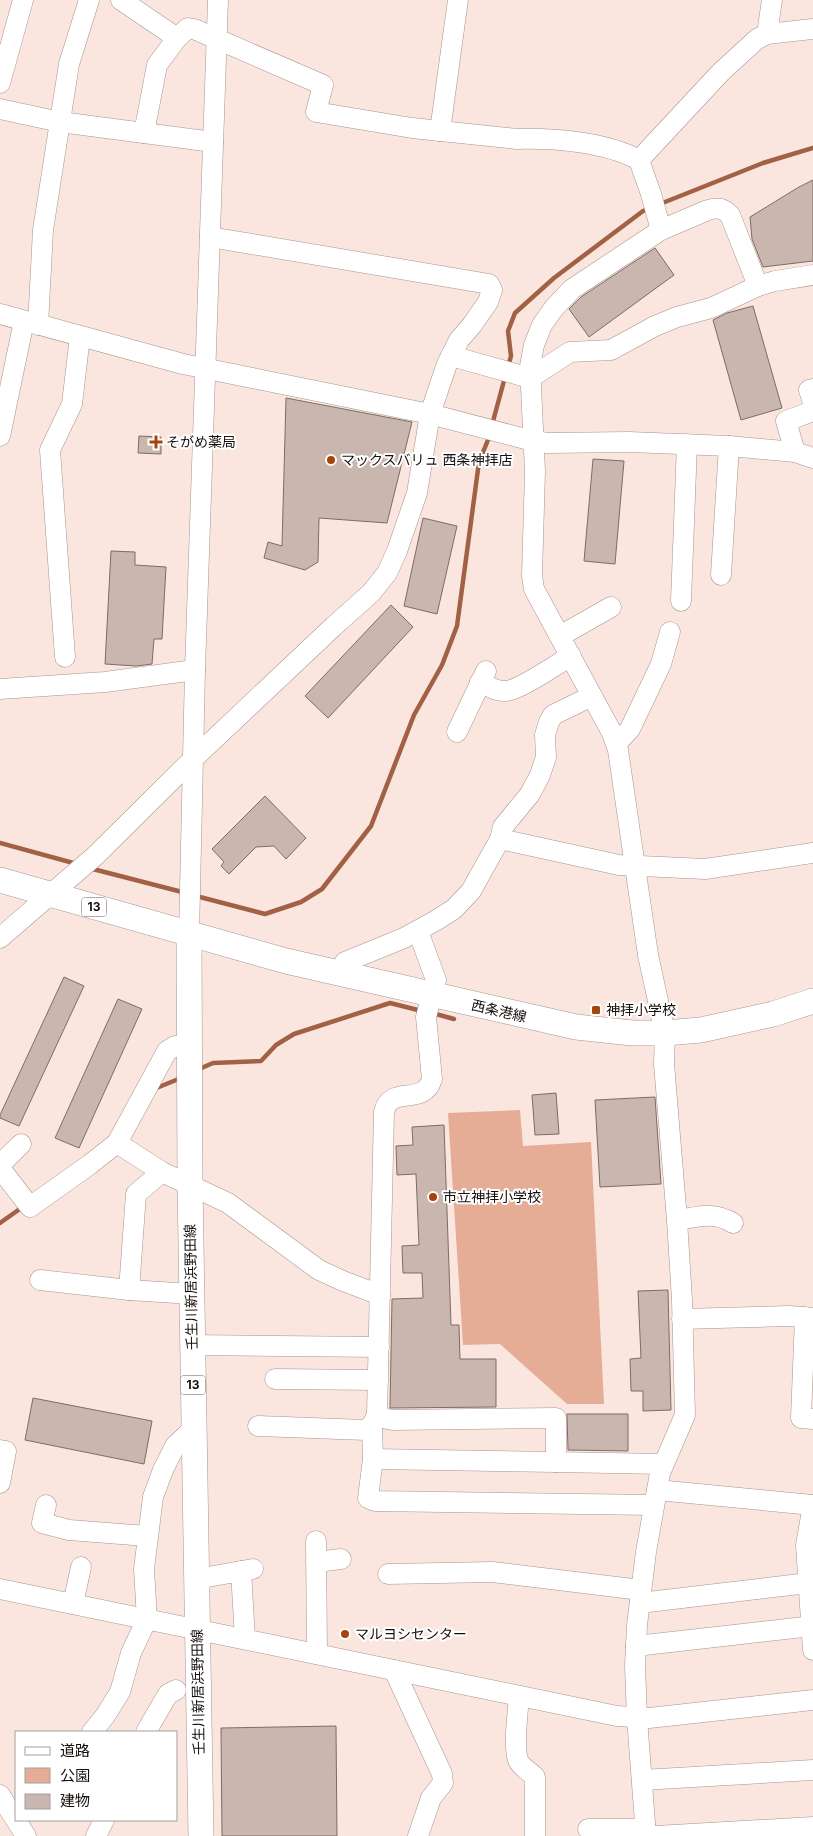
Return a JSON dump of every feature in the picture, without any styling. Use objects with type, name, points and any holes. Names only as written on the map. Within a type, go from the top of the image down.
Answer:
[{"type":"main road","name":"13","points":[[0,880],[188,935]]},
{"type":"main road","name":"西条港線","points":[[188,935],[286,962],[576,1027],[605,1031],[665,1033],[701,1030],[734,1024],[813,1001]]},
{"type":"main road","name":"壬生川新居浜野田線","points":[[188,935],[192,1345],[201,1836]]},
{"type":"street","points":[[0,83],[9,18],[23,0]]},
{"type":"street","points":[[0,436],[31,323],[43,230],[69,64],[89,0]]},
{"type":"street","points":[[121,0],[177,38]]},
{"type":"street","points":[[188,935],[195,670],[218,0]]},
{"type":"street","points":[[440,131],[458,0]]},
{"type":"street","points":[[767,34],[772,0]]},
{"type":"street","points":[[144,133],[157,65],[177,38],[188,28],[194,29],[323,85],[316,112],[412,128],[517,139],[578,142],[629,154],[639,160],[660,226]]},
{"type":"street","points":[[639,160],[745,48],[767,34],[813,29]]},
{"type":"street","points":[[0,109],[60,122],[214,142]]},
{"type":"street","points":[[649,1834],[642,1780],[635,1666],[640,1597],[655,1497],[663,1464],[685,1415],[677,1220],[664,1064],[665,1033],[648,955],[618,750],[592,696],[534,589],[532,576],[535,472],[530,366],[534,345],[542,325],[554,308],[572,289],[660,226],[708,210],[724,209],[730,215],[758,286]]},
{"type":"street","points":[[0,938],[95,856],[193,759],[371,593],[387,573],[397,551],[417,493],[430,414],[451,356],[459,340],[488,302],[492,290],[489,284],[210,237]]},
{"type":"street","points":[[451,356],[530,378],[570,352],[611,350],[655,326],[676,317],[711,308],[758,286],[775,281],[813,275]]},
{"type":"street","points":[[0,314],[206,369],[430,414],[533,441],[548,443],[629,442],[729,446],[804,455]]},
{"type":"street","points":[[65,656],[50,450],[72,404],[80,336]]},
{"type":"street","points":[[813,389],[810,390],[813,403]]},
{"type":"street","points":[[804,455],[786,421],[813,411]]},
{"type":"street","points":[[681,601],[687,444]]},
{"type":"street","points":[[721,575],[729,446]]},
{"type":"street","points":[[560,636],[611,607]]},
{"type":"street","points":[[616,744],[630,729],[661,664],[670,632]]},
{"type":"street","points":[[457,732],[483,677],[497,690],[506,692],[517,688],[571,656]]},
{"type":"street","points":[[0,689],[105,682],[195,670]]},
{"type":"street","points":[[341,974],[345,962],[418,931],[454,909],[472,891],[500,839],[503,827],[530,794],[540,776],[546,757],[545,735],[549,722],[553,716],[592,696]]},
{"type":"street","points":[[500,839],[601,862],[635,866],[705,869],[813,853]]},
{"type":"street","points":[[418,931],[436,980],[426,1017],[432,1079],[430,1087],[420,1094],[397,1097],[390,1100],[385,1106],[384,1112],[378,1380],[373,1459],[368,1498],[375,1501],[655,1497],[813,1505],[806,1545],[813,1650]]},
{"type":"street","points":[[21,1144],[0,1166],[30,1207],[117,1143],[167,1050],[175,1046],[188,1047]]},
{"type":"street","points":[[117,1143],[162,1172],[228,1203],[320,1270],[343,1281],[380,1294]]},
{"type":"street","points":[[130,1290],[136,1194],[162,1172]]},
{"type":"street","points":[[677,1220],[710,1215],[723,1217],[733,1223]]},
{"type":"street","points":[[40,1280],[130,1290],[192,1294]]},
{"type":"street","points":[[682,1319],[809,1317],[802,1418],[813,1419]]},
{"type":"street","points":[[192,1345],[379,1347]]},
{"type":"street","points":[[276,1380],[378,1380]]},
{"type":"street","points":[[258,1426],[366,1430],[374,1420],[387,1419],[556,1418],[556,1462]]},
{"type":"street","points":[[93,1731],[120,1692],[131,1652],[147,1619],[144,1569],[153,1497],[174,1446],[194,1429]]},
{"type":"street","points":[[0,1450],[6,1451],[0,1483]]},
{"type":"street","points":[[373,1459],[663,1464]]},
{"type":"street","points":[[46,1505],[42,1523],[69,1530],[147,1536]]},
{"type":"street","points":[[316,1542],[317,1654]]},
{"type":"street","points":[[316,1562],[341,1559]]},
{"type":"street","points":[[73,1604],[80,1566]]},
{"type":"street","points":[[196,1579],[248,1570],[244,1639]]},
{"type":"street","points":[[388,1574],[492,1572],[640,1597],[808,1582]]},
{"type":"street","points":[[0,1589],[519,1696],[637,1718],[813,1700]]},
{"type":"street","points":[[636,1646],[812,1626]]},
{"type":"street","points":[[394,1670],[442,1774],[443,1783],[431,1798],[418,1836]]},
{"type":"street","points":[[147,1731],[168,1694],[176,1690]]},
{"type":"street","points":[[519,1696],[516,1744],[518,1760],[535,1777],[535,1836]]},
{"type":"street","points":[[642,1780],[813,1770]]},
{"type":"street","points":[[0,1795],[15,1818]]},
{"type":"street","points":[[17,1821],[26,1836]]},
{"type":"street","points":[[96,1836],[104,1821]]},
{"type":"street","points":[[588,1828],[649,1834],[813,1827]]},
{"type":"green space","points":[[520,1110],[523,1146],[591,1142],[604,1404],[567,1404],[500,1344],[463,1345],[448,1113]]},
{"type":"building","points":[[813,180],[813,261],[763,267],[752,239],[750,217]]},
{"type":"building","points":[[655,248],[674,275],[589,337],[569,309],[581,297]]},
{"type":"building","points":[[753,306],[782,408],[741,420],[713,320],[727,313]]},
{"type":"building","points":[[286,398],[412,422],[387,523],[319,518],[318,562],[305,570],[264,558],[268,542],[282,546]]},
{"type":"building","points":[[139,436],[161,437],[161,454],[138,453]]},
{"type":"building","points":[[593,459],[624,461],[615,564],[584,561]]},
{"type":"building","points":[[423,518],[457,526],[437,614],[404,606]]},
{"type":"building","points":[[111,551],[135,552],[135,565],[166,567],[162,639],[154,639],[152,664],[136,666],[105,664]]},
{"type":"building","points":[[391,605],[413,627],[328,718],[305,696]]},
{"type":"building","points":[[265,796],[306,838],[286,859],[274,846],[256,847],[229,874],[221,866],[224,862],[212,849]]},
{"type":"building","points":[[64,977],[84,986],[19,1126],[0,1118],[0,1115]]},
{"type":"building","points":[[118,999],[142,1009],[79,1148],[55,1138]]},
{"type":"building","points":[[556,1093],[559,1134],[535,1135],[532,1095]]},
{"type":"building","points":[[655,1097],[661,1184],[600,1187],[595,1100]]},
{"type":"building","points":[[444,1125],[451,1325],[459,1325],[460,1359],[496,1359],[496,1407],[390,1408],[392,1299],[423,1298],[422,1273],[403,1273],[402,1246],[419,1245],[416,1174],[397,1175],[396,1146],[413,1145],[412,1127]]},
{"type":"building","points":[[668,1290],[671,1410],[643,1411],[643,1391],[631,1391],[630,1359],[641,1358],[638,1291]]},
{"type":"building","points":[[33,1398],[152,1421],[144,1464],[25,1440]]},
{"type":"building","points":[[567,1414],[628,1414],[628,1451],[568,1450]]},
{"type":"building","points":[[336,1726],[337,1836],[222,1836],[221,1728]]},
{"type":"waterway","points":[[660,204],[763,163],[813,148]]},
{"type":"waterway","points":[[508,367],[511,356],[508,331],[515,313],[554,278],[643,211],[650,208]]},
{"type":"waterway","points":[[492,425],[505,377]]},
{"type":"waterway","points":[[196,896],[265,914],[301,902],[322,889],[371,826],[414,715],[442,665],[457,626],[479,462],[490,435]]},
{"type":"waterway","points":[[0,843],[77,864]]},
{"type":"waterway","points":[[89,868],[186,893]]},
{"type":"waterway","points":[[197,1070],[213,1063],[261,1061],[276,1045],[294,1034],[390,1003],[422,1011]]},
{"type":"waterway","points":[[432,1013],[454,1019]]},
{"type":"waterway","points":[[154,1089],[181,1078]]},
{"type":"waterway","points":[[0,1223],[24,1206]]},
{"type":"place","name":"そがめ薬局","points":[[156,442]]},
{"type":"place","name":"マックスバリュ 西条神拝店","points":[[331,460]]},
{"type":"place","name":"神拝小学校","points":[[596,1010]]},
{"type":"place","name":"市立神拝小学校","points":[[433,1197]]},
{"type":"place","name":"マルヨシセンター","points":[[345,1634]]}]
